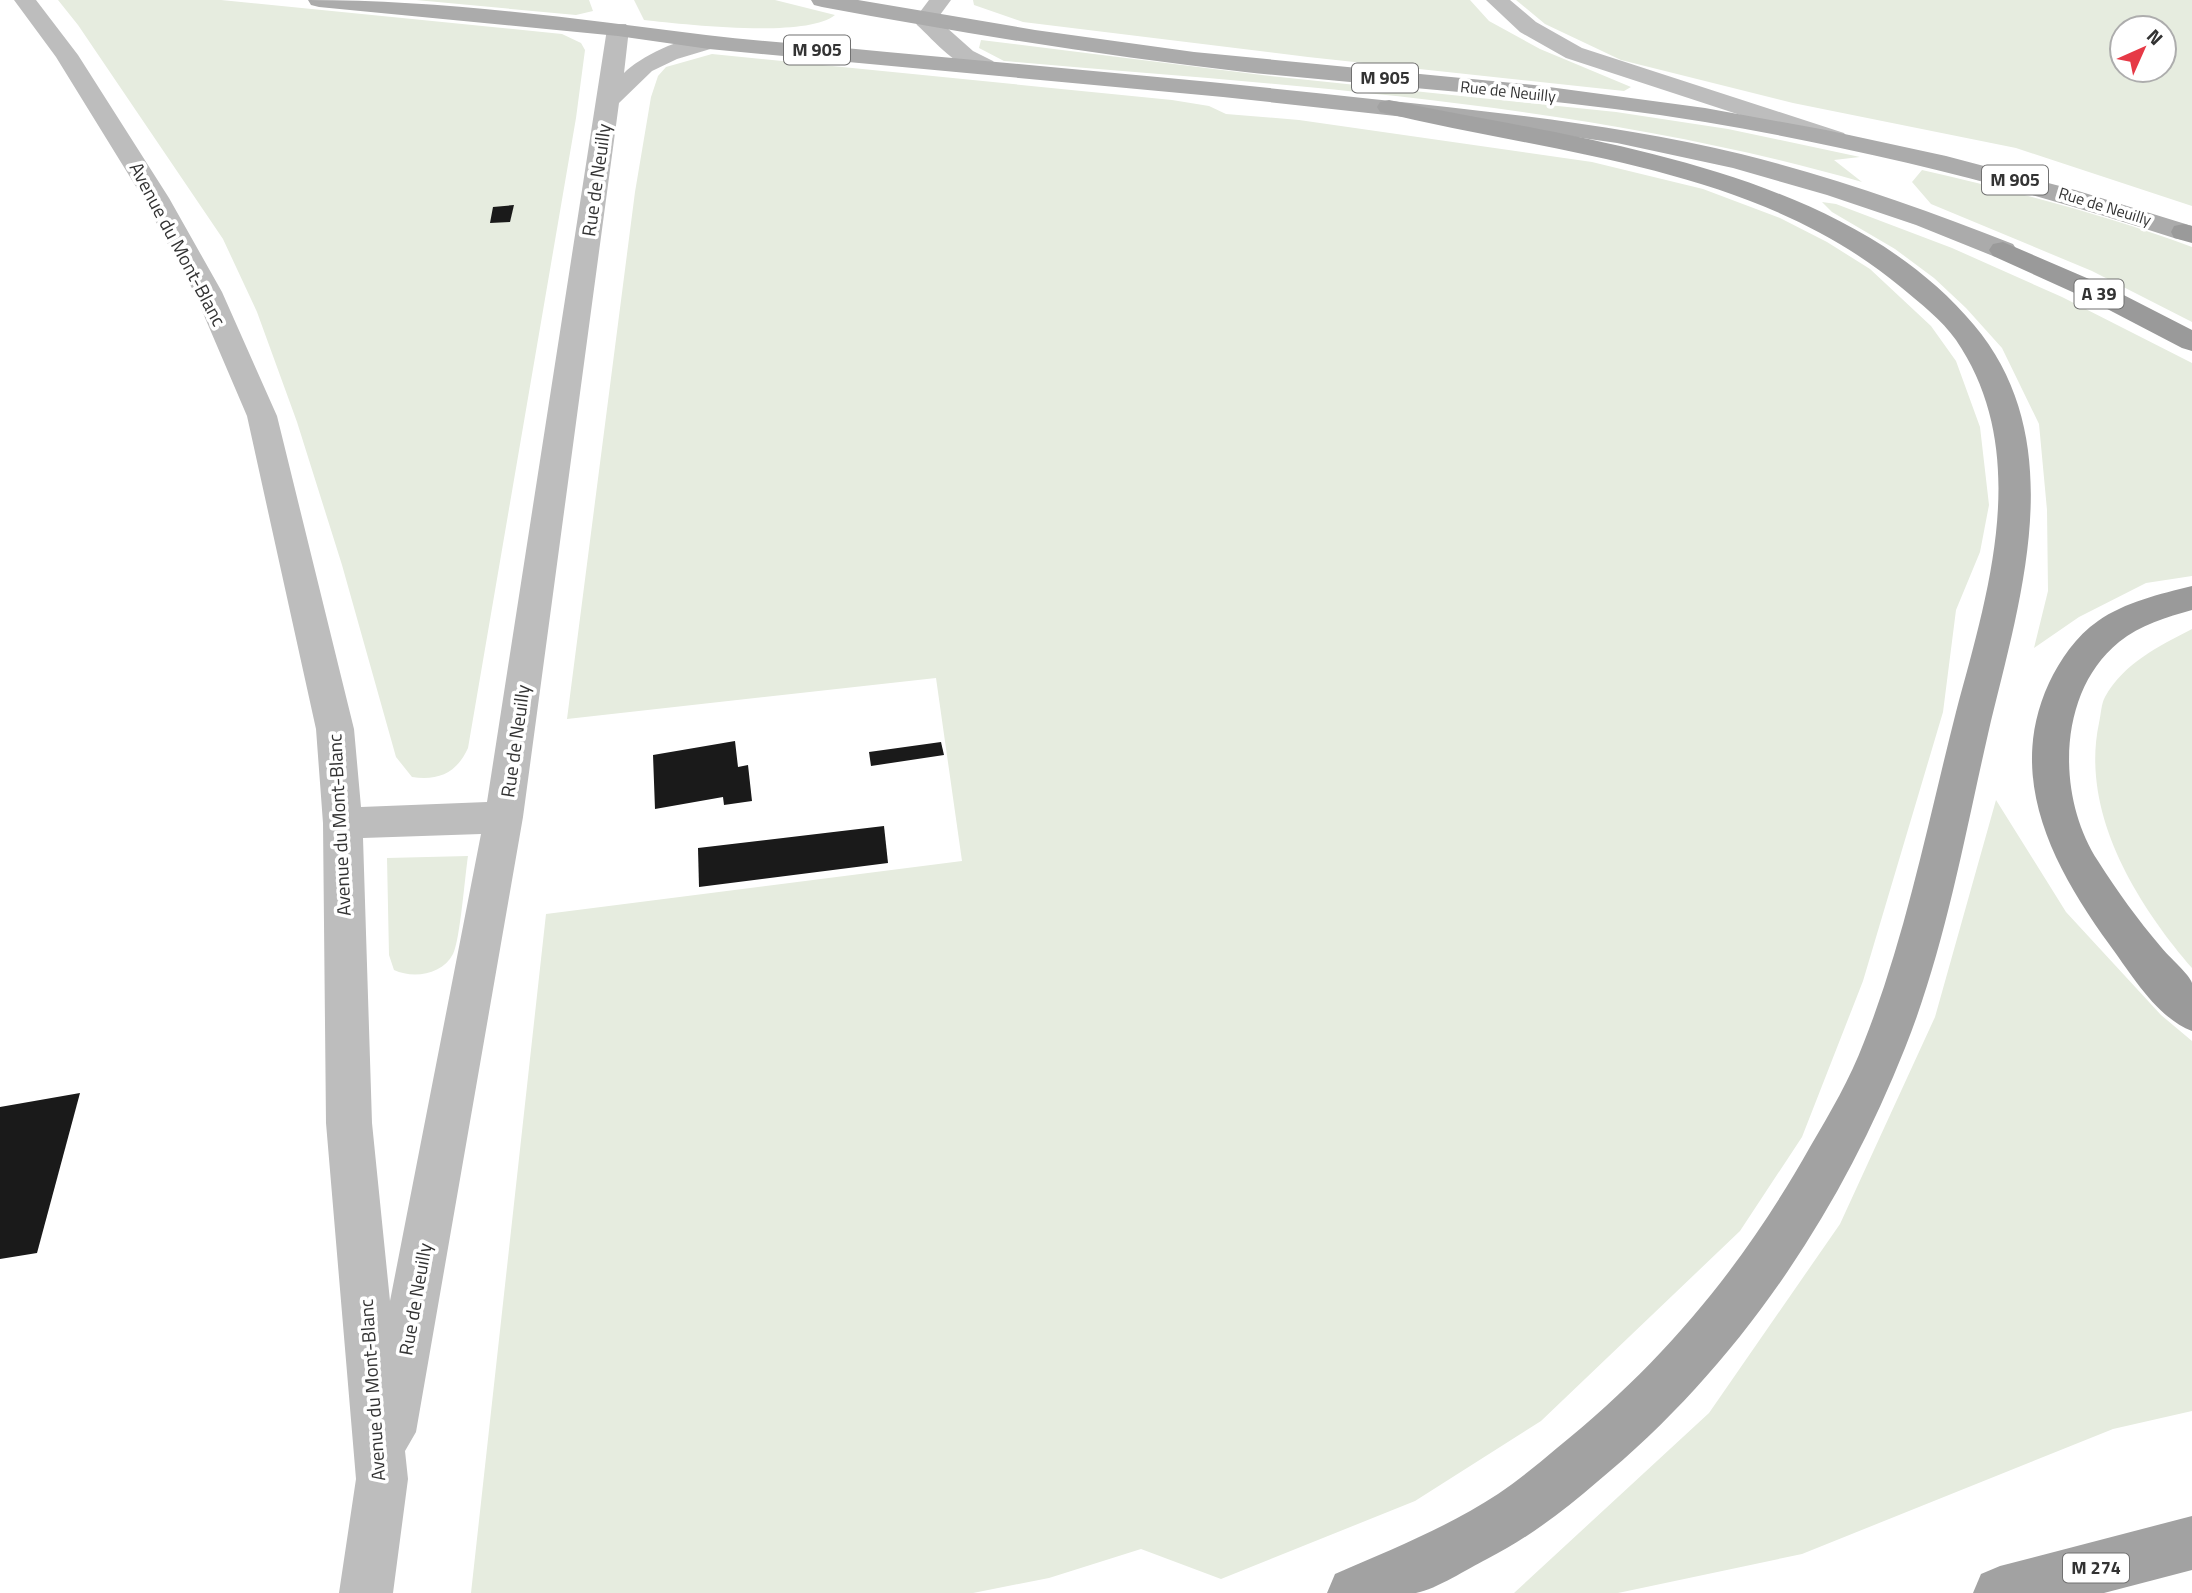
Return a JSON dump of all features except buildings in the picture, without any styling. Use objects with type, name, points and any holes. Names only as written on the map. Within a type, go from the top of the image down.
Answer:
[{"type":"highway","points":[[1354,1593],[1423,1563],[1514,1515],[1600,1449],[1678,1375],[1743,1298],[1785,1237],[1860,1101],[1893,1025],[1922,928],[2003,598],[2015,530],[2017,486],[2014,442],[1999,396],[1969,339],[1910,279],[1844,233],[1788,206],[1699,175],[1615,154],[1389,107]]},
{"type":"highway","name":"A 39","points":[[2003,250],[2100,294],[2192,342]]},
{"type":"highway","points":[[2192,598],[2164,605],[2116,626],[2076,666],[2059,699],[2052,731],[2051,763],[2057,806],[2070,848],[2125,935],[2166,986],[2192,1012]]},
{"type":"highway","name":"M 274","points":[[2000,1593],[2192,1543]]},
{"type":"main road","name":"Avenue du Mont-Blanc","points":[[25,0],[66,55],[156,198],[208,292],[262,416],[335,729],[343,822],[349,1123],[382,1479],[366,1593]]},
{"type":"main road","name":"M 905","points":[[319,0],[616,17],[709,42],[985,66],[1389,107],[1617,136],[1737,161],[1925,219],[2003,250]]},
{"type":"main road","name":"Rue de Neuilly","points":[[822,0],[1057,40],[1232,63],[1571,97],[1703,115],[1844,141],[2032,184],[2189,233]]},
{"type":"main road","points":[[746,44],[801,39],[840,30],[925,19],[940,0]]},
{"type":"main road","points":[[1497,0],[1528,27],[1574,53],[1607,66],[1844,141]]},
{"type":"main road","name":"Rue de Neuilly","points":[[382,1479],[504,817],[607,101],[616,17]]},
{"type":"main road","points":[[925,19],[965,56],[985,66]]},
{"type":"main road","points":[[607,101],[645,66],[669,54],[709,42]]},
{"type":"main road","points":[[343,822],[504,817]]},
{"type":"shaded area","points":[[58,0],[221,0],[562,34],[581,43],[585,50],[576,118],[468,748],[458,764],[446,773],[430,778],[412,777],[396,757],[342,565],[297,422],[257,312],[223,239],[78,25]]},
{"type":"shaded area","points":[[416,0],[589,0],[593,11],[576,15]]},
{"type":"shaded area","points":[[634,0],[775,0],[835,15],[820,22],[798,26],[713,27],[644,20]]},
{"type":"shaded area","points":[[973,0],[1470,0],[1489,21],[1540,49],[1631,87],[1624,91],[1308,57],[1023,22],[974,5]]},
{"type":"shaded area","points":[[1516,0],[2192,0],[2192,206],[2016,148],[1793,103],[1621,60],[1545,24]]},
{"type":"shaded area","points":[[981,40],[1270,76],[1616,112],[1728,129],[1860,157],[1834,160],[1862,182],[1757,155],[1544,115],[1329,89],[1004,61],[979,48]]},
{"type":"shaded area","points":[[712,54],[1172,100],[1209,106],[1226,114],[1299,120],[1592,162],[1703,189],[1780,218],[1827,242],[1870,269],[1931,326],[1956,361],[1980,427],[1989,505],[1980,552],[1956,610],[1943,712],[1863,981],[1802,1137],[1740,1231],[1541,1421],[1415,1501],[1221,1579],[1141,1549],[1049,1578],[973,1593],[471,1593],[546,914],[962,861],[936,678],[567,719],[635,192],[651,97],[658,76],[666,67]]},
{"type":"shaded area","points":[[1922,170],[2058,204],[2192,247],[2192,322],[2092,271],[1931,204],[1912,182]]},
{"type":"shaded area","points":[[1822,202],[1836,204],[1952,248],[2062,297],[2192,363],[2192,576],[2146,583],[2079,617],[2034,648],[2048,591],[2047,510],[2039,424],[2002,348],[1966,308],[1934,278],[1895,249],[1832,212]]},
{"type":"shaded area","points":[[2192,629],[2192,968],[2151,915],[2117,854],[2105,822],[2098,790],[2095,756],[2103,703],[2113,685],[2143,657]]},
{"type":"shaded area","points":[[1996,800],[2066,912],[2161,1015],[2192,1041],[2192,1411],[2113,1429],[1802,1554],[1618,1593],[1514,1593],[1709,1413],[1840,1224],[1935,1017]]},
{"type":"shaded area","points":[[468,856],[453,954],[435,971],[410,974],[394,970],[389,955],[387,858]]}]
